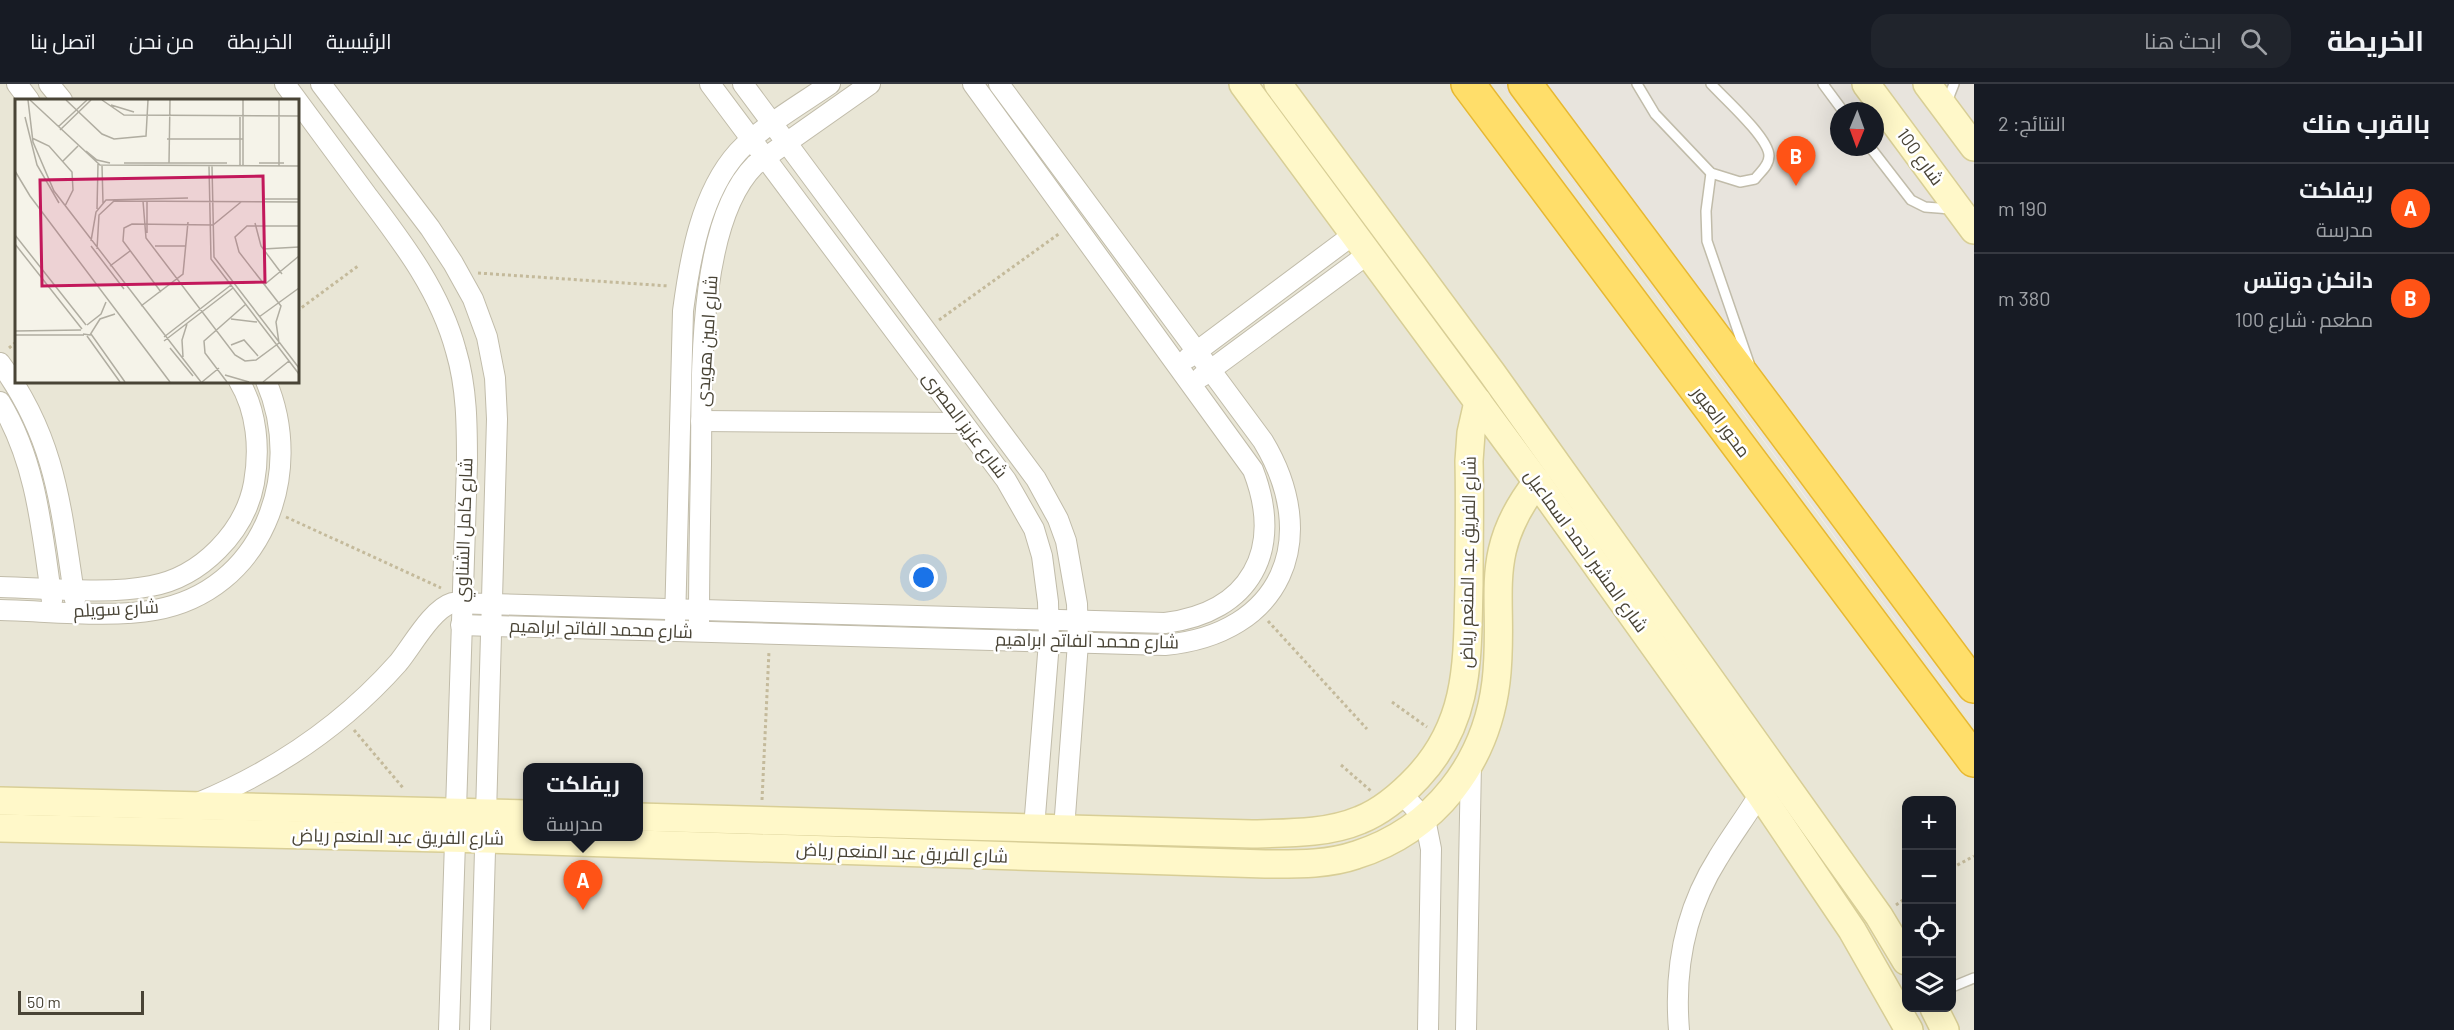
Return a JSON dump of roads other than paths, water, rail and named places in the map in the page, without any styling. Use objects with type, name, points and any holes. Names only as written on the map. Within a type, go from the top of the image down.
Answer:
[{"type":"highway","name":"محور العبور","points":[[1468,84],[1974,760]]},
{"type":"highway","points":[[1524,84],[1974,686]]},
{"type":"street","points":[[17,84],[28,99]]},
{"type":"street","points":[[49,84],[61,99]]},
{"type":"street","name":"شارع كامل الشناوي","points":[[285,84],[296,99]]},
{"type":"street","name":"شارع كامل الشناوي","points":[[321,84],[430,228],[458,272],[473,299],[487,337],[495,378],[497,419],[480,1030]]},
{"type":"street","name":"شارع عزيز المصرى","points":[[710,84],[1006,480],[1034,529],[1042,555],[1049,620],[1034,828]]},
{"type":"street","name":"شارع عزيز المصرى","points":[[743,84],[1048,498],[1066,541],[1072,563],[1078,621],[1064,829]]},
{"type":"street","name":"شارع امين هويدى","points":[[675,631],[681,350],[686,287],[708,203],[730,161],[752,140],[830,84]]},
{"type":"street","name":"شارع امين هويدى","points":[[699,632],[701,421],[705,313],[715,255],[734,192],[746,173],[847,91],[870,84]]},
{"type":"street","points":[[977,91],[999,84]]},
{"type":"street","name":"شارع محمد الفاتح ابراهيم","points":[[461,625],[1165,645],[1194,642],[1237,624],[1257,609],[1280,577],[1289,548],[1291,519],[1286,489],[1280,472],[1263,441],[999,84]]},
{"type":"street","name":"شارع المشير احمد اسماعيل","points":[[1243,84],[1537,482],[1760,794],[1852,930],[1909,1030]]},
{"type":"street","name":"شارع المشير احمد اسماعيل","points":[[1278,84],[1492,373],[1879,916],[1904,958]]},
{"type":"street","name":"شارع 100","points":[[1866,84],[1966,220]]},
{"type":"street","points":[[1927,84],[1949,95],[1974,147]]},
{"type":"street","name":"شارع محمد الفاتح ابراهيم","points":[[462,601],[675,610],[1165,623],[1192,619],[1224,603],[1238,592],[1254,571],[1263,546],[1266,519],[1262,492],[1240,450],[977,91]]},
{"type":"street","name":"شارع كامل الشناوي","points":[[298,102],[407,249],[427,280],[450,333],[464,388],[467,425],[449,1030]]},
{"type":"street","points":[[1178,365],[1279,289],[1361,244]]},
{"type":"street","points":[[1192,384],[1293,309],[1361,244]]},
{"type":"street","points":[[1279,289],[1293,309]]},
{"type":"street","points":[[0,363],[7,384],[39,428],[51,461],[61,503],[76,612]]},
{"type":"street","name":"شارع سويلم","points":[[0,587],[126,589],[152,586],[179,577],[225,543],[245,511],[252,493],[257,466],[257,439],[252,411],[239,382]]},
{"type":"street","name":"شارع سويلم","points":[[0,610],[76,612],[156,610],[183,602],[208,589],[231,572],[250,550],[271,510],[280,471],[282,446],[279,422],[266,382]]},
{"type":"street","points":[[0,402],[18,436],[33,481],[53,611]]},
{"type":"street","name":"شارع الفريق عبد المنعم رياض","points":[[643,817],[1290,833],[1359,821],[1395,800],[1433,761],[1446,740],[1458,710],[1468,654],[1469,462],[1471,432],[1478,402]]},
{"type":"street","points":[[701,421],[963,423]]},
{"type":"street","name":"شارع الفريق عبد المنعم رياض","points":[[552,841],[1312,864],[1354,856],[1395,839],[1425,819],[1453,790],[1472,763],[1489,719],[1496,681],[1500,550],[1513,518],[1537,482]]},
{"type":"street","points":[[188,807],[270,769],[308,745],[343,717],[401,659],[437,612],[444,606],[462,601]]},
{"type":"street","points":[[1458,710],[1473,707],[1483,711],[1489,719]]},
{"type":"street","points":[[1466,1030],[1472,763]]},
{"type":"street","points":[[1679,1030],[1678,974],[1685,933],[1697,895],[1774,769]]},
{"type":"street","points":[[1395,800],[1425,819],[1431,849],[1428,1030]]},
{"type":"street","name":"شارع الفريق عبد المنعم رياض","points":[[0,801],[523,813]]},
{"type":"street","name":"شارع الفريق عبد المنعم رياض","points":[[0,828],[523,840]]},
{"type":"street","points":[[1936,1012],[1945,1030]]},
{"type":"lane","points":[[1637,84],[1655,114],[1711,173],[1740,182],[1755,179],[1767,165],[1769,154],[1762,139],[1711,84]]},
{"type":"lane","points":[[1823,84],[1836,102]]},
{"type":"lane","points":[[1877,156],[1911,200],[1966,220]]},
{"type":"lane","points":[[1711,173],[1706,211],[1707,241],[1762,402]]},
{"type":"lane","points":[[1956,985],[1974,978]]},
{"type":"place","name":"دانكن دونتس","points":[[1796,186]]},
{"type":"place","name":"ريفلكت","points":[[583,910]]}]
